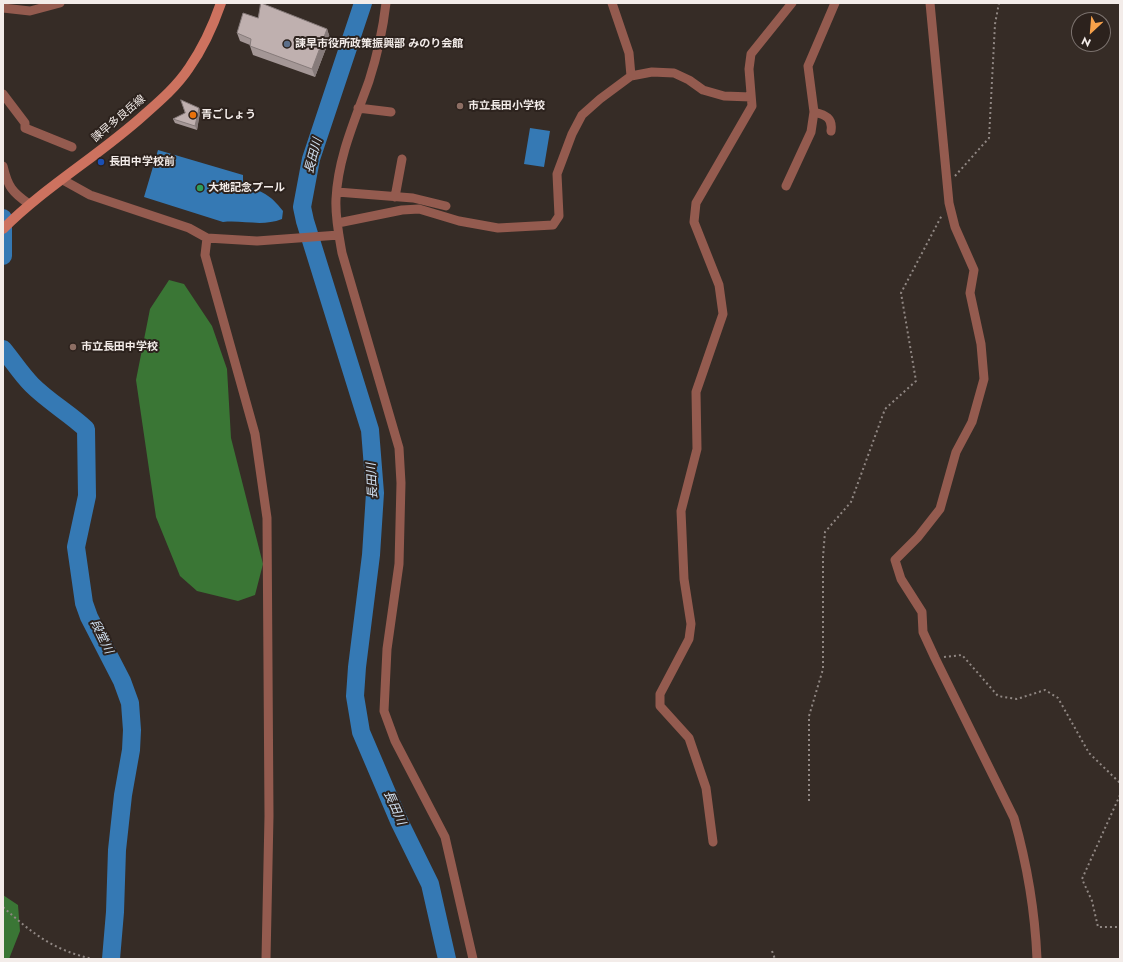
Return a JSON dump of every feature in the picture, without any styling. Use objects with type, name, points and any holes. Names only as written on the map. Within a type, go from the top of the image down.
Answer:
[{"type":"main road","name":"諫早多良岳線","points":[[3,229],[29,204],[63,180],[133,125],[164,98],[189,69],[211,31],[221,3]]},
{"type":"street","points":[[3,8],[30,11],[60,3]]},
{"type":"street","points":[[386,3],[382,33],[369,80],[358,108],[340,166],[337,192],[338,223],[334,235],[342,253],[399,448],[401,483],[398,564],[387,649],[384,711],[395,741],[445,837],[472,959]]},
{"type":"street","points":[[612,3],[629,53],[631,76]]},
{"type":"street","points":[[713,842],[706,788],[689,738],[660,706],[660,694],[689,639],[691,624],[684,579],[681,511],[697,449],[696,392],[723,314],[719,284],[694,222],[696,203],[752,106],[749,69],[751,54],[792,3]]},
{"type":"street","points":[[786,186],[811,132],[814,112],[808,66],[835,3]]},
{"type":"street","points":[[930,3],[949,203],[955,227],[974,270],[970,293],[981,344],[984,379],[972,422],[956,452],[940,509],[918,537],[895,560],[901,578],[922,612],[923,632],[1014,818],[1020,840],[1035,918],[1037,959]]},
{"type":"street","points":[[338,223],[402,210],[419,209],[459,221],[498,228],[553,225],[559,216],[557,174],[572,134],[582,115],[600,99],[631,76],[652,72],[674,73],[689,80],[703,90],[724,96],[751,97]]},
{"type":"street","points":[[3,94],[25,123],[26,128],[72,147]]},
{"type":"street","points":[[358,108],[391,112]]},
{"type":"street","points":[[814,112],[823,114],[830,118],[832,124],[831,131]]},
{"type":"street","points":[[395,197],[402,159]]},
{"type":"street","points":[[3,166],[7,183],[15,194],[29,204]]},
{"type":"street","points":[[63,180],[90,195],[189,228],[207,238],[257,241],[288,240],[334,235]]},
{"type":"street","points":[[337,192],[413,198],[446,206]]},
{"type":"street","points":[[207,238],[205,256],[255,434],[267,518],[269,816],[266,959]]},
{"type":"path","points":[[947,184],[990,138],[995,24],[999,3]]},
{"type":"path","points":[[809,801],[809,716],[823,669],[823,557],[825,532],[851,502],[885,409],[916,381],[901,293],[949,203]]},
{"type":"path","points":[[935,658],[962,655],[998,696],[1017,699],[1045,690],[1058,698],[1089,753],[1120,783]]},
{"type":"path","points":[[1120,795],[1082,879],[1092,901],[1098,927],[1120,927]]},
{"type":"path","points":[[3,907],[34,934],[64,951],[93,959]]},
{"type":"path","points":[[772,951],[775,959]]},
{"type":"green space","points":[[169,280],[184,284],[212,326],[227,369],[231,438],[263,564],[255,595],[238,601],[197,591],[180,576],[156,517],[136,380],[150,309]]},
{"type":"green space","points":[[3,895],[18,905],[20,931],[9,959],[3,959]]},
{"type":"water","points":[[530,128],[550,131],[544,167],[524,164]]},
{"type":"water","name":"大地記念プール","points":[[158,150],[243,175],[243,185],[270,197],[283,211],[282,219],[267,223],[223,222],[144,197]]},
{"type":"building","name":"諫早市役所政策振興部 みのり会館","points":[[261,3],[327,29],[312,69],[250,46],[251,39],[237,33],[243,13],[258,18]]},
{"type":"building","name":"青ごしょう","points":[[181,100],[199,108],[195,126],[173,119],[185,113]]},
{"type":"waterway","name":"長田川","points":[[363,3],[311,159],[302,207],[305,221],[370,430],[375,493],[371,555],[357,667],[355,696],[361,732],[399,821],[430,884],[447,959]]},
{"type":"waterway","name":"段堂川","points":[[3,218],[3,256]]},
{"type":"waterway","name":"段堂川","points":[[3,349],[32,385],[86,429],[87,496],[76,547],[84,603],[89,617],[122,681],[130,703],[132,730],[131,750],[123,795],[117,850],[115,912],[111,959]]},
{"type":"place","name":"諫早市役所政策振興部 みのり会館","points":[[287,44]]},
{"type":"place","name":"市立長田小学校","points":[[460,106]]},
{"type":"place","name":"青ごしょう","points":[[193,115]]},
{"type":"place","name":"長田中学校前","points":[[101,162]]},
{"type":"place","name":"大地記念プール","points":[[200,188]]},
{"type":"place","name":"市立長田中学校","points":[[73,347]]}]
